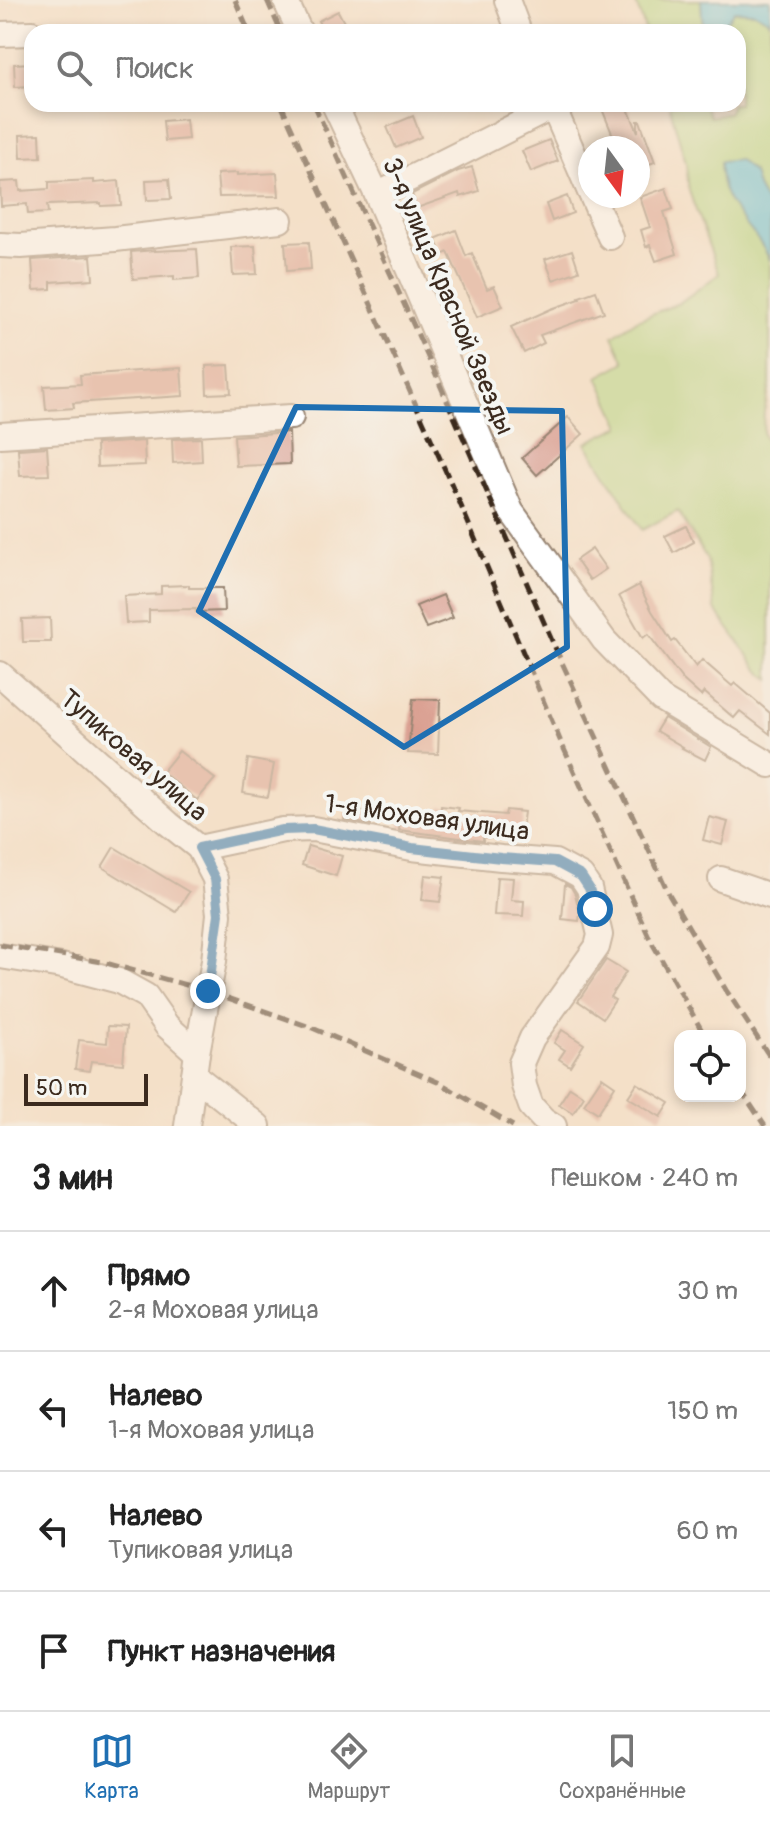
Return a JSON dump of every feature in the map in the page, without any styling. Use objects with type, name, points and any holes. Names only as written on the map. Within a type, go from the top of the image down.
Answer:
[{"type":"street","points":[[285,0],[296,24]]},
{"type":"street","points":[[507,0],[516,24]]},
{"type":"street","points":[[0,34],[24,33]]},
{"type":"street","name":"3-я улица Красной Звезды","points":[[338,112],[377,195],[511,511],[604,640],[661,699],[770,765]]},
{"type":"street","points":[[377,195],[539,112]]},
{"type":"street","points":[[556,112],[578,164]]},
{"type":"street","points":[[597,208],[610,237]]},
{"type":"street","points":[[0,245],[115,239],[280,220]]},
{"type":"street","points":[[0,435],[291,417]]},
{"type":"street","name":"Тупиковая улица","points":[[0,674],[199,848],[215,879],[219,914],[214,961],[187,1126]]},
{"type":"street","name":"1-я Моховая улица","points":[[199,848],[283,830],[313,829],[412,848],[555,862],[581,876],[589,888],[600,935],[597,947],[532,1038],[521,1063],[531,1106],[554,1126]]},
{"type":"street","points":[[721,879],[770,896]]},
{"type":"street","points":[[0,956],[62,966],[119,981],[146,996],[195,1064],[258,1126]]},
{"type":"highlighted area","points":[[296,407],[562,411],[567,647],[404,747],[199,611]]},
{"type":"green space","points":[[635,0],[701,0],[702,24],[643,24]]},
{"type":"green space","points":[[734,11],[754,12],[770,21],[770,211],[753,173],[739,216],[757,236],[770,260],[770,386],[763,434],[770,449],[770,680],[759,670],[715,609],[707,559],[678,511],[642,530],[586,443],[621,426],[598,377],[625,362],[613,336],[637,320],[679,303],[719,274],[689,191],[686,163],[671,112],[708,112],[710,117],[728,112],[746,112],[746,24],[724,24]]},
{"type":"water","points":[[701,0],[770,0],[770,21],[754,12],[734,11],[724,24],[702,24]]},
{"type":"water","points":[[739,160],[753,173],[770,211],[770,260],[724,191],[720,162]]},
{"type":"building","points":[[338,11],[345,24],[320,24],[318,21]]},
{"type":"building","points":[[24,63],[24,86],[15,87],[14,64]]},
{"type":"building","points":[[603,112],[629,112],[638,132],[640,121],[645,136],[613,136]]},
{"type":"building","points":[[413,116],[421,137],[396,148],[387,127]]},
{"type":"building","points":[[186,119],[188,139],[165,141],[163,121]]},
{"type":"building","points":[[40,134],[41,157],[21,158],[20,135]]},
{"type":"building","points":[[549,140],[558,161],[531,172],[522,151]]},
{"type":"building","points":[[472,167],[479,191],[460,197],[459,193],[417,208],[412,194]]},
{"type":"building","points":[[277,173],[279,196],[219,197],[217,174]]},
{"type":"building","points":[[169,179],[171,199],[147,200],[146,180]]},
{"type":"building","points":[[94,180],[94,183],[119,181],[121,205],[47,205],[48,213],[28,214],[27,204],[1,206],[0,182],[19,181],[20,191],[49,189],[49,182]]},
{"type":"building","points":[[666,188],[673,209],[664,212],[677,254],[656,261],[650,245],[646,247],[641,230],[650,227],[644,208],[650,208],[650,194]]},
{"type":"building","points":[[567,196],[573,213],[552,221],[546,204]]},
{"type":"building","points":[[456,230],[466,256],[472,253],[487,289],[494,286],[503,306],[477,317],[448,252],[442,255],[435,239]]},
{"type":"building","points":[[309,242],[311,269],[287,271],[285,243]]},
{"type":"building","points":[[255,246],[257,274],[233,275],[231,247]]},
{"type":"building","points":[[197,249],[199,278],[133,279],[131,252]]},
{"type":"building","points":[[572,250],[579,271],[553,280],[545,259]]},
{"type":"building","points":[[91,256],[93,279],[51,282],[51,289],[34,290],[32,260]]},
{"type":"building","points":[[596,291],[604,312],[540,335],[544,343],[524,353],[511,327]]},
{"type":"building","points":[[229,365],[231,393],[207,394],[206,366]]},
{"type":"building","points":[[181,368],[183,396],[73,403],[74,408],[46,410],[44,386],[81,384],[80,375]]},
{"type":"building","points":[[568,417],[583,434],[537,475],[522,458]]},
{"type":"building","points":[[289,432],[290,464],[236,466],[234,436]]},
{"type":"building","points":[[201,438],[202,461],[173,463],[172,439]]},
{"type":"building","points":[[144,441],[145,465],[97,467],[96,444]]},
{"type":"building","points":[[47,447],[49,475],[20,476],[18,449]]},
{"type":"building","points":[[686,526],[694,542],[674,553],[665,536]]},
{"type":"building","points":[[592,549],[606,569],[590,580],[576,560]]},
{"type":"building","points":[[189,585],[189,588],[223,588],[224,611],[149,610],[149,622],[126,623],[124,596],[161,594],[161,586]]},
{"type":"building","points":[[639,585],[672,642],[675,640],[696,667],[702,660],[770,713],[770,734],[740,711],[734,718],[704,692],[701,696],[682,679],[648,634],[643,638],[619,596]]},
{"type":"building","points":[[443,595],[453,618],[426,628],[416,606]]},
{"type":"building","points":[[50,618],[51,642],[23,642],[22,619]]},
{"type":"building","points":[[413,699],[440,700],[438,754],[408,753]]},
{"type":"building","points":[[664,718],[711,747],[705,760],[656,731]]},
{"type":"building","points":[[179,751],[215,779],[197,800],[162,772]]},
{"type":"building","points":[[248,759],[274,764],[268,797],[243,793]]},
{"type":"building","points":[[348,806],[374,815],[371,825],[344,820]]},
{"type":"building","points":[[441,806],[459,808],[458,811],[505,815],[506,810],[524,812],[520,842],[483,837],[483,841],[399,830],[401,812],[440,815]]},
{"type":"building","points":[[709,817],[728,822],[722,845],[703,840]]},
{"type":"building","points":[[308,846],[342,856],[336,876],[302,865]]},
{"type":"building","points":[[114,847],[189,892],[176,912],[102,867]]},
{"type":"building","points":[[425,875],[444,877],[440,902],[422,900]]},
{"type":"building","points":[[497,877],[513,878],[511,900],[524,901],[523,916],[494,915]]},
{"type":"building","points":[[565,884],[575,894],[579,921],[562,919]]},
{"type":"building","points":[[606,960],[626,972],[610,997],[615,1000],[603,1018],[578,1001]]},
{"type":"building","points":[[108,1026],[126,1027],[123,1064],[91,1061],[89,1071],[75,1069],[79,1040],[107,1043]]},
{"type":"building","points":[[562,1030],[584,1044],[570,1066],[559,1059],[565,1050],[554,1043]]},
{"type":"building","points":[[602,1077],[615,1086],[598,1113],[584,1104]]},
{"type":"building","points":[[637,1083],[670,1103],[661,1117],[628,1097]]},
{"type":"building","points":[[570,1087],[584,1096],[573,1113],[559,1104]]},
{"type":"railway","points":[[235,0],[246,24]]},
{"type":"railway","points":[[267,0],[278,24]]},
{"type":"railway","points":[[285,112],[651,941],[702,1030]]},
{"type":"railway","points":[[318,112],[553,643],[669,894],[770,1057]]},
{"type":"railway","points":[[0,945],[102,962],[208,991],[310,1027],[440,1083],[513,1126]]},
{"type":"railway","points":[[746,1098],[765,1126]]},
{"type":"route","points":[[208,991],[219,914],[215,879],[199,848],[283,830],[313,829],[412,848],[555,862],[581,876],[589,888],[595,909]]}]
